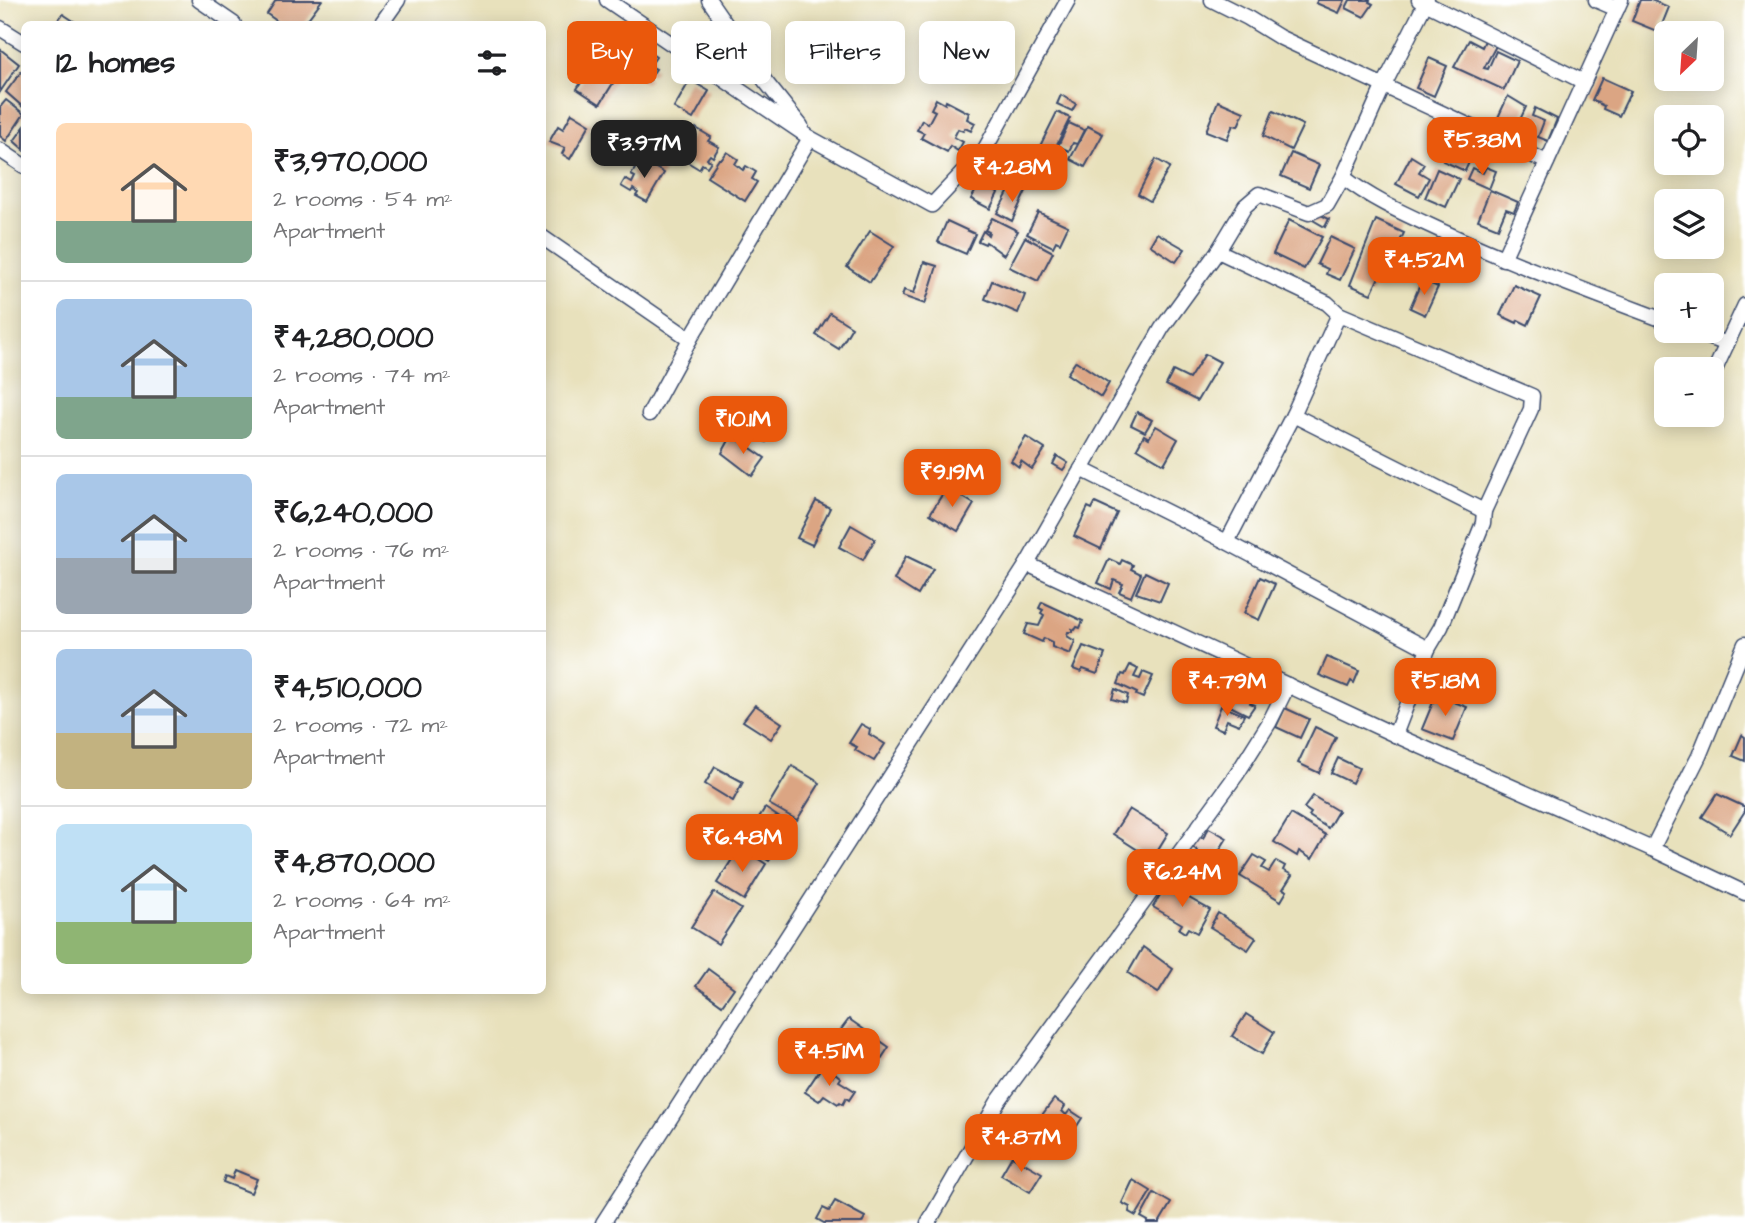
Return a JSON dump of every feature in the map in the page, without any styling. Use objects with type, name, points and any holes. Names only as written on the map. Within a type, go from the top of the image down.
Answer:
[{"type":"street","points":[[199,0],[230,21]]},
{"type":"street","points":[[383,21],[398,0]]},
{"type":"street","points":[[607,0],[810,138],[932,205],[985,149],[1068,0]]},
{"type":"street","points":[[709,0],[765,81],[810,138]]},
{"type":"street","points":[[1212,0],[1279,37],[1547,162]]},
{"type":"street","points":[[1503,259],[1619,4],[1595,0]]},
{"type":"street","points":[[603,1223],[1027,564],[1163,328],[1218,251],[1245,205],[1259,194],[1309,213],[1326,205],[1343,177],[1424,1],[1584,82]]},
{"type":"street","points":[[0,28],[21,41]]},
{"type":"street","points":[[649,414],[690,339],[810,138]]},
{"type":"street","points":[[0,150],[21,164]]},
{"type":"street","points":[[1343,177],[1389,207],[1503,259],[1654,316]]},
{"type":"street","points":[[546,240],[690,339]]},
{"type":"street","points":[[1218,251],[1328,303],[1339,314],[1532,396],[1531,410],[1484,511],[1483,523],[1441,627],[1427,649],[1395,735]]},
{"type":"street","points":[[1721,357],[1745,305]]},
{"type":"street","points":[[1227,542],[1293,415],[1339,314]]},
{"type":"street","points":[[1293,415],[1484,511]]},
{"type":"street","points":[[1081,469],[1227,542],[1427,649]]},
{"type":"street","points":[[1027,564],[1395,735],[1745,892]]},
{"type":"street","points":[[1653,849],[1699,756],[1745,643]]},
{"type":"street","points":[[928,1223],[997,1103],[1237,774],[1269,723],[1288,685]]},
{"type":"building","points":[[276,0],[322,0],[306,21],[277,21],[267,14]]},
{"type":"building","points":[[1318,0],[1345,0],[1339,13],[1316,3]]},
{"type":"building","points":[[1350,0],[1370,0],[1373,4],[1364,17],[1346,8]]},
{"type":"building","points":[[1640,0],[1651,0],[1669,7],[1663,21],[1654,21],[1654,30],[1632,21]]},
{"type":"building","points":[[63,14],[74,21],[57,21]]},
{"type":"building","points":[[1486,38],[1497,44],[1484,68],[1488,69],[1496,51],[1517,61],[1504,90],[1454,67],[1469,40],[1482,47]]},
{"type":"building","points":[[0,49],[19,64],[0,92]]},
{"type":"building","points":[[1429,58],[1447,66],[1434,96],[1416,88]]},
{"type":"building","points":[[21,72],[21,105],[6,92]]},
{"type":"building","points":[[1602,78],[1631,91],[1619,116],[1603,109],[1604,106],[1592,100]]},
{"type":"building","points":[[580,84],[612,84],[600,104],[577,89]]},
{"type":"building","points":[[688,84],[697,84],[709,91],[693,119],[674,108]]},
{"type":"building","points":[[1061,95],[1076,104],[1072,111],[1057,104]]},
{"type":"building","points":[[1508,96],[1526,107],[1513,135],[1494,126]]},
{"type":"building","points":[[936,99],[969,113],[967,119],[975,123],[971,131],[958,129],[954,137],[963,142],[958,151],[950,146],[947,152],[921,138],[924,133],[917,130],[922,120],[928,124],[935,111],[931,109]]},
{"type":"building","points":[[6,100],[21,112],[21,118],[6,141],[0,136],[0,107]]},
{"type":"building","points":[[1218,101],[1244,112],[1238,126],[1233,125],[1227,139],[1206,131]]},
{"type":"building","points":[[1535,108],[1557,119],[1548,141],[1538,137],[1544,121],[1532,116]]},
{"type":"building","points":[[1273,111],[1303,125],[1291,150],[1263,136]]},
{"type":"building","points":[[1057,112],[1070,118],[1049,160],[1036,154]]},
{"type":"building","points":[[572,113],[590,124],[570,159],[562,154],[565,148],[549,142],[558,126],[563,129]]},
{"type":"building","points":[[1069,123],[1084,130],[1077,144],[1073,143],[1069,151],[1058,146]]},
{"type":"building","points":[[1522,124],[1531,128],[1524,143],[1515,139]]},
{"type":"building","points":[[1088,126],[1103,134],[1085,167],[1070,159]]},
{"type":"building","points":[[696,128],[711,137],[708,141],[719,147],[713,157],[710,155],[707,159],[711,161],[707,167],[702,164],[699,169],[679,157]]},
{"type":"building","points":[[21,131],[21,147],[14,141]]},
{"type":"building","points":[[1459,137],[1477,145],[1465,171],[1443,161],[1449,146],[1455,146]]},
{"type":"building","points":[[727,152],[738,159],[735,164],[743,170],[746,166],[756,172],[752,179],[757,182],[745,201],[707,177]]},
{"type":"building","points":[[1291,153],[1319,165],[1309,188],[1281,176]]},
{"type":"building","points":[[1411,156],[1424,164],[1419,172],[1429,178],[1419,196],[1396,184]]},
{"type":"building","points":[[641,159],[664,173],[647,202],[636,196],[638,193],[633,189],[631,192],[621,186],[625,179],[632,183],[635,177],[631,175]]},
{"type":"building","points":[[1156,159],[1170,167],[1150,201],[1138,194]]},
{"type":"building","points":[[1486,167],[1496,171],[1489,189],[1467,179],[1472,168],[1483,173]]},
{"type":"building","points":[[1437,169],[1459,179],[1446,207],[1425,198]]},
{"type":"building","points":[[980,183],[998,193],[990,209],[971,199]]},
{"type":"building","points":[[1019,188],[1026,191],[1012,221],[997,213],[1010,189],[1016,192]]},
{"type":"building","points":[[1490,190],[1518,202],[1514,212],[1506,209],[1498,228],[1478,220]]},
{"type":"building","points":[[1038,212],[1068,226],[1060,243],[1056,241],[1053,247],[1027,234]]},
{"type":"building","points":[[1315,212],[1329,219],[1325,227],[1311,219]]},
{"type":"building","points":[[992,218],[1018,231],[1004,255],[986,242],[985,244],[978,241],[983,231],[988,235],[989,232],[985,230]]},
{"type":"building","points":[[1289,220],[1322,237],[1304,269],[1273,254]]},
{"type":"building","points":[[1376,220],[1404,233],[1389,264],[1373,257],[1385,264],[1371,294],[1350,285]]},
{"type":"building","points":[[947,221],[975,234],[966,254],[938,242]]},
{"type":"building","points":[[870,231],[894,246],[870,282],[847,267]]},
{"type":"building","points":[[1157,233],[1185,249],[1176,262],[1150,245]]},
{"type":"building","points":[[1025,237],[1053,252],[1038,281],[1009,267]]},
{"type":"building","points":[[1330,237],[1355,249],[1340,280],[1326,274],[1328,269],[1317,264]]},
{"type":"building","points":[[924,262],[937,266],[925,304],[902,296],[904,290],[914,293]]},
{"type":"building","points":[[1422,280],[1438,287],[1425,315],[1410,308]]},
{"type":"building","points":[[992,281],[1025,295],[1018,313],[985,299]]},
{"type":"building","points":[[1514,285],[1541,297],[1528,325],[1500,315]]},
{"type":"building","points":[[830,313],[852,327],[839,349],[816,335]]},
{"type":"building","points":[[1205,354],[1220,362],[1197,401],[1166,385],[1173,371],[1189,379]]},
{"type":"building","points":[[1076,361],[1109,383],[1101,397],[1067,374]]},
{"type":"building","points":[[748,405],[778,422],[766,442],[750,433],[747,438],[737,432],[740,428],[732,423],[738,413],[744,412]]},
{"type":"building","points":[[1137,412],[1152,420],[1145,432],[1131,425]]},
{"type":"building","points":[[1156,426],[1178,439],[1164,464],[1137,448],[1144,435],[1149,438]]},
{"type":"building","points":[[732,435],[765,458],[752,476],[722,453]]},
{"type":"building","points":[[1026,437],[1045,449],[1032,469],[1021,461],[1019,467],[1011,461]]},
{"type":"building","points":[[1057,456],[1068,463],[1063,470],[1053,464]]},
{"type":"building","points":[[947,487],[974,504],[958,531],[930,514]]},
{"type":"building","points":[[816,501],[830,508],[812,545],[797,538]]},
{"type":"building","points":[[1095,503],[1117,513],[1101,549],[1074,536],[1088,507],[1092,509]]},
{"type":"building","points":[[851,525],[875,539],[863,560],[839,547]]},
{"type":"building","points":[[906,556],[933,569],[918,595],[894,580]]},
{"type":"building","points":[[1109,559],[1120,564],[1122,560],[1133,565],[1131,569],[1141,574],[1131,597],[1119,592],[1123,584],[1114,580],[1111,589],[1098,583]]},
{"type":"building","points":[[1145,572],[1168,583],[1160,601],[1136,593]]},
{"type":"building","points":[[1260,577],[1275,584],[1259,620],[1244,613]]},
{"type":"building","points":[[1042,602],[1083,621],[1080,628],[1068,632],[1067,636],[1075,641],[1070,654],[1052,647],[1052,642],[1044,638],[1042,642],[1024,634],[1028,624],[1039,626],[1044,615],[1039,608]]},
{"type":"building","points":[[1083,646],[1105,654],[1097,674],[1073,669]]},
{"type":"building","points":[[1327,657],[1359,671],[1354,683],[1351,681],[1348,687],[1319,675]]},
{"type":"building","points":[[1130,665],[1138,669],[1134,677],[1140,679],[1143,672],[1153,676],[1143,698],[1118,684]]},
{"type":"building","points":[[1234,686],[1247,692],[1249,688],[1255,691],[1250,703],[1255,705],[1248,715],[1226,704]]},
{"type":"building","points":[[1115,689],[1128,695],[1126,703],[1112,699]]},
{"type":"building","points":[[1436,695],[1467,707],[1453,741],[1422,729]]},
{"type":"building","points":[[755,705],[782,723],[771,739],[743,721]]},
{"type":"building","points":[[1221,706],[1244,715],[1239,725],[1227,720],[1223,730],[1213,726]]},
{"type":"building","points":[[1285,708],[1309,719],[1300,738],[1276,727]]},
{"type":"building","points":[[861,724],[870,729],[869,734],[885,744],[874,761],[855,750],[857,747],[849,743]]},
{"type":"building","points":[[1315,727],[1336,737],[1319,773],[1298,763]]},
{"type":"building","points":[[1742,735],[1745,737],[1745,761],[1733,756]]},
{"type":"building","points":[[1338,758],[1359,768],[1352,783],[1331,773]]},
{"type":"building","points":[[792,766],[820,783],[797,820],[769,804]]},
{"type":"building","points":[[715,767],[743,782],[733,801],[705,784]]},
{"type":"building","points":[[1717,794],[1745,807],[1730,834],[1702,817]]},
{"type":"building","points":[[1313,796],[1338,811],[1328,828],[1309,816],[1311,813],[1304,808]]},
{"type":"building","points":[[765,808],[792,826],[769,861],[742,844]]},
{"type":"building","points":[[1129,809],[1168,833],[1152,859],[1113,834]]},
{"type":"building","points":[[1291,814],[1326,835],[1312,859],[1299,851],[1297,856],[1274,842]]},
{"type":"building","points":[[1209,828],[1227,838],[1212,862],[1192,847],[1199,836],[1203,838]]},
{"type":"building","points":[[740,847],[766,864],[744,900],[717,883]]},
{"type":"building","points":[[1254,855],[1266,862],[1262,868],[1269,872],[1276,861],[1285,866],[1283,870],[1292,875],[1283,889],[1287,891],[1281,901],[1240,876]]},
{"type":"building","points":[[1166,885],[1210,910],[1197,933],[1188,928],[1185,933],[1179,929],[1182,924],[1153,907]]},
{"type":"building","points":[[714,892],[741,909],[718,944],[691,927]]},
{"type":"building","points":[[1218,913],[1256,938],[1248,950],[1210,927]]},
{"type":"building","points":[[1143,947],[1173,969],[1158,993],[1128,973]]},
{"type":"building","points":[[708,969],[734,988],[722,1005],[696,986]]},
{"type":"building","points":[[1246,1014],[1274,1032],[1262,1054],[1232,1036]]},
{"type":"building","points":[[849,1019],[889,1047],[881,1059],[840,1031]]},
{"type":"building","points":[[821,1068],[833,1076],[835,1073],[841,1078],[839,1081],[855,1091],[849,1100],[846,1098],[843,1104],[838,1104],[824,1095],[819,1101],[805,1092]]},
{"type":"building","points":[[1054,1099],[1065,1106],[1062,1111],[1066,1115],[1070,1110],[1082,1118],[1077,1126],[1065,1119],[1058,1131],[1039,1119]]},
{"type":"building","points":[[1012,1156],[1042,1173],[1030,1192],[1001,1175]]},
{"type":"building","points":[[235,1170],[257,1179],[251,1193],[223,1182],[225,1176],[232,1179]]},
{"type":"building","points":[[1133,1180],[1151,1191],[1136,1216],[1129,1212],[1130,1207],[1122,1203]]},
{"type":"building","points":[[1154,1193],[1171,1203],[1159,1223],[1147,1223],[1148,1221],[1141,1217]]},
{"type":"building","points":[[835,1201],[865,1217],[862,1223],[824,1223],[817,1219],[823,1208],[829,1211]]}]
